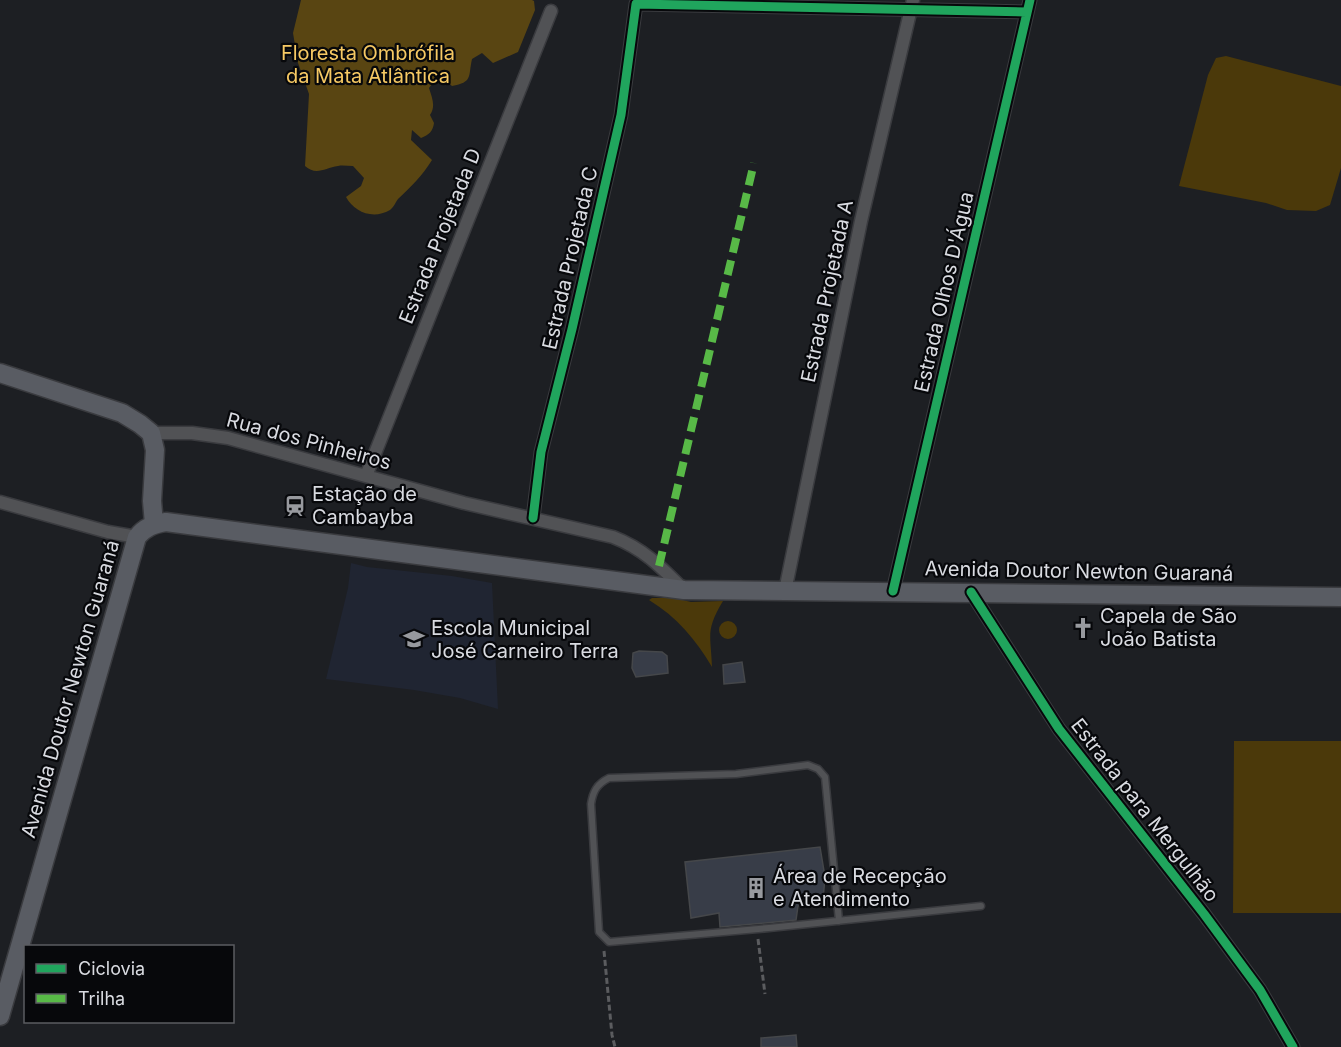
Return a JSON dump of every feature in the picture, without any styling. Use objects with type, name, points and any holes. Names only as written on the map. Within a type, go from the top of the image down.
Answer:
[{"type":"main road","points":[[0,373],[122,413],[151,434],[155,450],[152,501],[154,524]]},
{"type":"main road","name":"Avenida Doutor Newton Guaraná","points":[[0,1016],[136,537],[144,529],[154,524],[166,522],[684,590],[1341,597]]},
{"type":"street","name":"Estrada Projetada C","points":[[533,519],[542,452],[573,329],[621,115],[636,4],[797,4]]},
{"type":"street","points":[[797,4],[1028,6]]},
{"type":"street","name":"Estrada Projetada A","points":[[785,591],[854,255],[912,5]]},
{"type":"street","name":"Estrada Olhos D'Água","points":[[893,591],[1028,6]]},
{"type":"street","name":"Estrada Projetada D","points":[[366,476],[551,10]]},
{"type":"street","name":"Rua dos Pinheiros","points":[[151,434],[192,433],[228,438],[464,503],[613,537],[649,556],[684,590]]},
{"type":"street","points":[[0,502],[108,532],[136,537]]},
{"type":"street","name":"Estrada para Mergulhão","points":[[971,592],[1059,729],[1204,914],[1260,990],[1293,1047]]},
{"type":"lane","points":[[839,921],[825,777],[818,769],[808,765],[736,774],[609,778],[599,783],[593,792],[591,804],[599,932],[609,942],[756,930],[981,906]]},
{"type":"path","points":[[756,930],[765,994]]},
{"type":"path","points":[[602,937],[615,1047]]},
{"type":"shaded area","points":[[1226,56],[1341,86],[1341,168],[1330,205],[1316,211],[1287,210],[1266,203],[1179,186],[1208,75],[1216,58]]},
{"type":"shaded area","name":"Escola Municipal José Carneiro Terra","points":[[351,563],[492,583],[498,709],[460,698],[326,679],[348,588]]},
{"type":"shaded area","points":[[674,598],[691,602],[723,601],[711,627],[712,667],[685,630],[649,600]]},
{"type":"shaded area","points":[[728,621],[734,624],[737,630],[734,636],[728,639],[722,636],[719,630],[722,624]]},
{"type":"shaded area","points":[[1234,741],[1341,741],[1341,913],[1233,913]]},
{"type":"green space","name":"Floresta Ombrófila da Mata Atlântica","points":[[301,0],[532,0],[535,10],[518,52],[493,63],[482,53],[472,59],[467,80],[452,86],[441,77],[440,73],[429,88],[433,102],[430,115],[434,123],[433,128],[421,138],[412,130],[411,140],[432,160],[391,209],[384,213],[371,214],[354,207],[346,197],[361,186],[364,178],[353,166],[317,171],[305,166],[309,94],[298,63],[293,33]]},
{"type":"building","points":[[662,652],[667,656],[668,673],[636,677],[632,668],[633,653]]},
{"type":"building","points":[[742,662],[745,682],[724,684],[723,665]]},
{"type":"building","name":"Área de Recepção e Atendimento","points":[[820,847],[825,877],[823,900],[798,906],[796,920],[720,927],[719,913],[691,918],[685,862]]},
{"type":"building","points":[[796,1035],[797,1047],[761,1047],[761,1038]]},
{"type":"marked path","points":[[659,566],[754,163]]},
{"type":"cycle path","points":[[893,591],[1030,0]]},
{"type":"cycle path","points":[[533,518],[541,452],[621,115],[636,4],[1027,12]]},
{"type":"cycle path","points":[[971,592],[1059,729],[1204,914],[1260,990],[1293,1047]]},
{"type":"place","name":"Estação de Cambayba","points":[[295,506]]},
{"type":"place","name":"Capela de São João Batista","points":[[1083,628]]},
{"type":"place","name":"Escola Municipal José Carneiro Terra","points":[[414,639]]},
{"type":"place","name":"Área de Recepção e Atendimento","points":[[756,888]]}]
